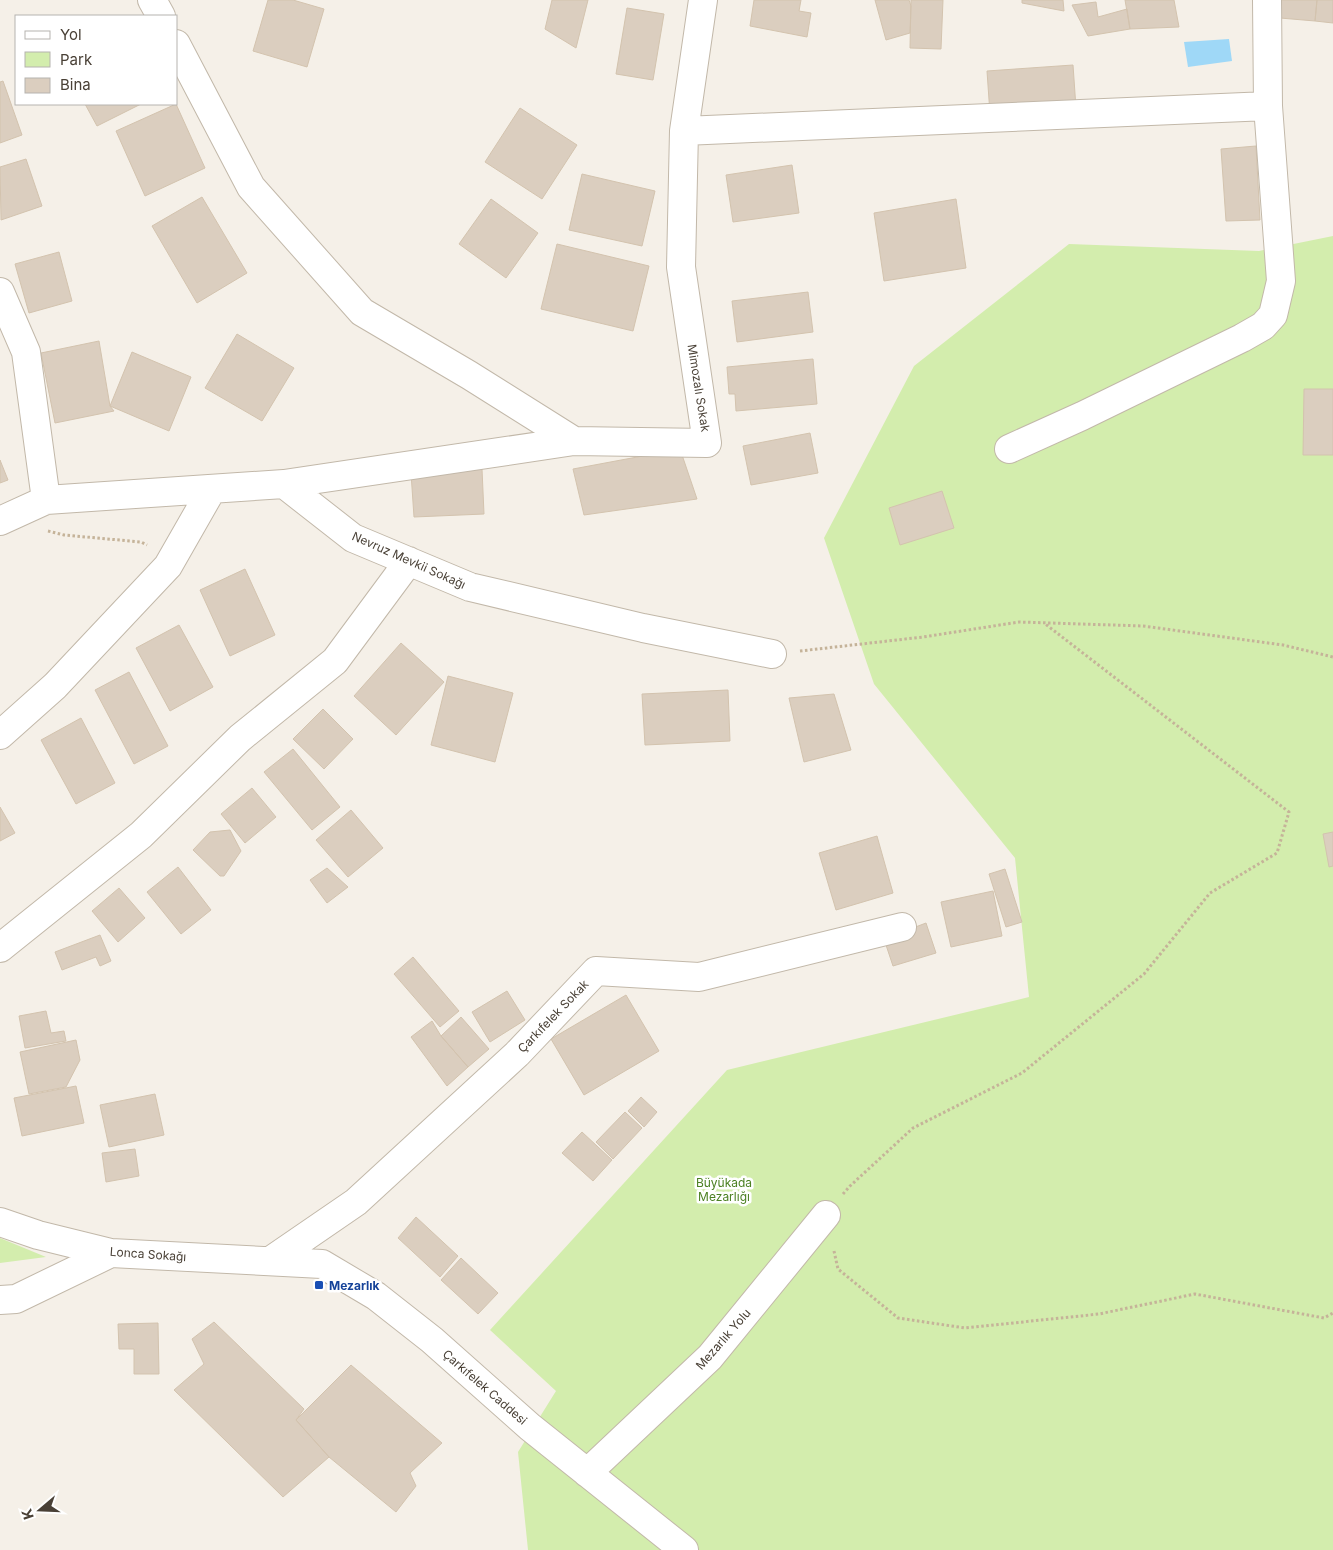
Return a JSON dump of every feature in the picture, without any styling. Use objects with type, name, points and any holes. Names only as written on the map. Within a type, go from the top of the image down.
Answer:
[{"type":"street","points":[[152,0],[160,15]]},
{"type":"street","name":"Mimozalı Sokak","points":[[284,484],[574,441],[707,443],[681,267],[684,131],[703,0]]},
{"type":"street","points":[[1009,449],[1242,338],[1263,326],[1273,314],[1281,281],[1268,106],[1267,0]]},
{"type":"street","points":[[178,48],[251,187],[362,312],[469,375],[574,441]]},
{"type":"street","points":[[684,131],[1268,106]]},
{"type":"street","points":[[0,292],[26,352],[23,511],[212,489],[284,484]]},
{"type":"street","name":"Nevruz Mevkii Sokağı","points":[[284,484],[353,538],[470,587],[643,628],[772,654]]},
{"type":"street","points":[[0,734],[55,686],[168,566],[212,489]]},
{"type":"street","points":[[0,948],[141,835],[240,738],[335,661],[409,561]]},
{"type":"street","name":"Çarkıfelek Sokak","points":[[270,1261],[356,1202],[517,1054],[596,971],[699,977],[902,927]]},
{"type":"street","name":"Mezarlık Yolu","points":[[587,1473],[710,1357],[826,1215]]},
{"type":"street","name":"Lonca Sokağı","points":[[0,1222],[38,1235],[111,1253],[270,1261]]},
{"type":"street","points":[[0,1300],[16,1298],[111,1253]]},
{"type":"street","name":"Çarkıfelek Caddesi","points":[[270,1261],[322,1264],[376,1296],[432,1340],[530,1426],[684,1550]]},
{"type":"path","points":[[23,511],[28,521],[34,527],[42,530],[64,535],[141,542],[150,546],[158,562],[158,577]]},
{"type":"path","points":[[772,654],[923,637],[1020,622],[1143,626],[1283,645],[1333,657]]},
{"type":"path","points":[[1044,623],[1289,812],[1277,853],[1210,893],[1144,974],[1022,1073],[913,1128],[850,1186],[826,1215],[838,1269],[898,1318],[965,1328],[1099,1314],[1195,1294],[1324,1318],[1333,1313]]},
{"type":"green space","name":"Büyükada Mezarlığı","points":[[1333,236],[1333,1550],[528,1550],[518,1452],[556,1391],[490,1330],[727,1070],[1029,997],[1015,858],[874,684],[824,538],[914,366],[1069,244],[1259,251]]},
{"type":"green space","points":[[0,1238],[46,1257],[0,1263]]},
{"type":"water","points":[[1229,39],[1232,61],[1188,67],[1184,42]]},
{"type":"building","points":[[268,0],[293,0],[324,9],[307,67],[253,51]]},
{"type":"building","points":[[552,0],[588,0],[576,48],[545,29]]},
{"type":"building","points":[[754,0],[801,0],[799,11],[811,13],[807,37],[750,26]]},
{"type":"building","points":[[875,0],[909,0],[911,6],[910,33],[886,40]]},
{"type":"building","points":[[911,0],[943,0],[941,49],[910,48]]},
{"type":"building","points":[[1022,0],[1063,0],[1064,11],[1022,3]]},
{"type":"building","points":[[1125,0],[1174,0],[1179,27],[1130,29]]},
{"type":"building","points":[[1281,0],[1317,0],[1315,21],[1280,18]]},
{"type":"building","points":[[1317,0],[1333,0],[1333,23],[1315,21]]},
{"type":"building","points":[[1096,2],[1098,17],[1127,9],[1130,29],[1088,36],[1072,5]]},
{"type":"building","points":[[627,8],[664,14],[653,80],[616,74]]},
{"type":"building","points":[[1073,65],[1076,108],[990,114],[987,71]]},
{"type":"building","points":[[3,81],[22,135],[0,143],[0,82]]},
{"type":"building","points":[[86,105],[139,105],[97,126]]},
{"type":"building","points":[[176,105],[205,168],[145,196],[116,131]]},
{"type":"building","points":[[520,108],[577,145],[542,199],[485,162]]},
{"type":"building","points":[[1256,146],[1260,220],[1226,221],[1221,149]]},
{"type":"building","points":[[26,159],[42,206],[1,220],[0,167]]},
{"type":"building","points":[[792,165],[799,213],[733,222],[726,175]]},
{"type":"building","points":[[582,174],[655,191],[642,246],[569,230]]},
{"type":"building","points":[[202,197],[247,273],[197,303],[152,226]]},
{"type":"building","points":[[491,199],[538,233],[506,278],[459,244]]},
{"type":"building","points":[[956,199],[966,268],[884,281],[874,213]]},
{"type":"building","points":[[557,244],[649,266],[633,331],[541,309]]},
{"type":"building","points":[[59,252],[72,301],[29,313],[15,264]]},
{"type":"building","points":[[808,292],[813,332],[737,342],[732,301]]},
{"type":"building","points":[[237,334],[294,368],[262,421],[205,388]]},
{"type":"building","points":[[99,341],[110,406],[114,411],[55,423],[41,353]]},
{"type":"building","points":[[132,352],[191,377],[169,431],[110,406]]},
{"type":"building","points":[[813,359],[817,404],[736,411],[735,394],[729,394],[727,367]]},
{"type":"building","points":[[1304,389],[1333,389],[1333,455],[1303,455]]},
{"type":"building","points":[[810,433],[818,473],[751,485],[743,446]]},
{"type":"building","points":[[680,449],[697,499],[584,515],[573,469]]},
{"type":"building","points":[[0,460],[8,480],[0,483]]},
{"type":"building","points":[[482,469],[484,514],[414,517],[411,473]]},
{"type":"building","points":[[942,491],[954,528],[900,545],[889,508]]},
{"type":"building","points":[[245,569],[275,635],[230,656],[200,590]]},
{"type":"building","points":[[179,625],[213,687],[170,711],[136,648]]},
{"type":"building","points":[[401,643],[444,682],[396,735],[354,696]]},
{"type":"building","points":[[129,672],[168,746],[134,764],[95,690]]},
{"type":"building","points":[[448,676],[513,693],[495,762],[431,745]]},
{"type":"building","points":[[728,690],[730,741],[645,745],[642,694]]},
{"type":"building","points":[[834,694],[851,750],[804,762],[789,698]]},
{"type":"building","points":[[323,709],[353,739],[324,769],[293,739]]},
{"type":"building","points":[[81,718],[115,783],[76,804],[41,740]]},
{"type":"building","points":[[293,749],[340,807],[312,830],[264,772]]},
{"type":"building","points":[[252,788],[276,817],[245,843],[221,814]]},
{"type":"building","points":[[0,807],[15,833],[0,841]]},
{"type":"building","points":[[351,810],[383,848],[348,877],[316,840]]},
{"type":"building","points":[[230,830],[241,851],[224,876],[220,876],[193,850],[210,832]]},
{"type":"building","points":[[1333,832],[1333,866],[1329,867],[1323,834]]},
{"type":"building","points":[[877,836],[893,893],[836,910],[819,853]]},
{"type":"building","points":[[178,867],[211,910],[181,934],[147,892]]},
{"type":"building","points":[[327,868],[348,887],[327,903],[310,880]]},
{"type":"building","points":[[1005,869],[1022,922],[1006,927],[989,874]]},
{"type":"building","points":[[119,888],[145,918],[118,942],[92,911]]},
{"type":"building","points":[[993,891],[1002,936],[951,947],[941,902]]},
{"type":"building","points":[[926,923],[936,953],[893,966],[884,939]]},
{"type":"building","points":[[100,935],[111,961],[100,966],[96,957],[62,970],[55,952]]},
{"type":"building","points":[[413,957],[459,1011],[440,1027],[394,974]]},
{"type":"building","points":[[507,991],[525,1020],[490,1042],[472,1012]]},
{"type":"building","points":[[626,995],[659,1051],[584,1095],[551,1039]]},
{"type":"building","points":[[46,1011],[51,1033],[64,1031],[66,1041],[25,1048],[19,1016]]},
{"type":"building","points":[[461,1017],[489,1049],[468,1067],[441,1036]]},
{"type":"building","points":[[432,1021],[441,1036],[468,1067],[447,1086],[411,1037]]},
{"type":"building","points":[[76,1040],[80,1060],[66,1087],[29,1094],[20,1052]]},
{"type":"building","points":[[76,1086],[84,1123],[22,1136],[14,1098]]},
{"type":"building","points":[[155,1094],[164,1135],[109,1147],[100,1105]]},
{"type":"building","points":[[641,1097],[657,1112],[644,1127],[628,1111]]},
{"type":"building","points":[[625,1112],[642,1128],[613,1159],[596,1142]]},
{"type":"building","points":[[582,1132],[612,1160],[593,1181],[562,1153]]},
{"type":"building","points":[[135,1149],[139,1176],[106,1182],[102,1153]]},
{"type":"building","points":[[416,1217],[458,1256],[440,1277],[398,1238]]},
{"type":"building","points":[[461,1258],[498,1293],[478,1314],[441,1280]]},
{"type":"building","points":[[214,1322],[304,1409],[296,1420],[329,1457],[283,1497],[174,1390],[204,1364],[192,1339]]},
{"type":"building","points":[[158,1323],[159,1374],[134,1374],[134,1349],[119,1349],[118,1324]]},
{"type":"building","points":[[351,1365],[442,1443],[410,1473],[416,1486],[396,1512],[329,1457],[296,1420]]},
{"type":"place","name":"Mezarlık","points":[[319,1285]]}]
